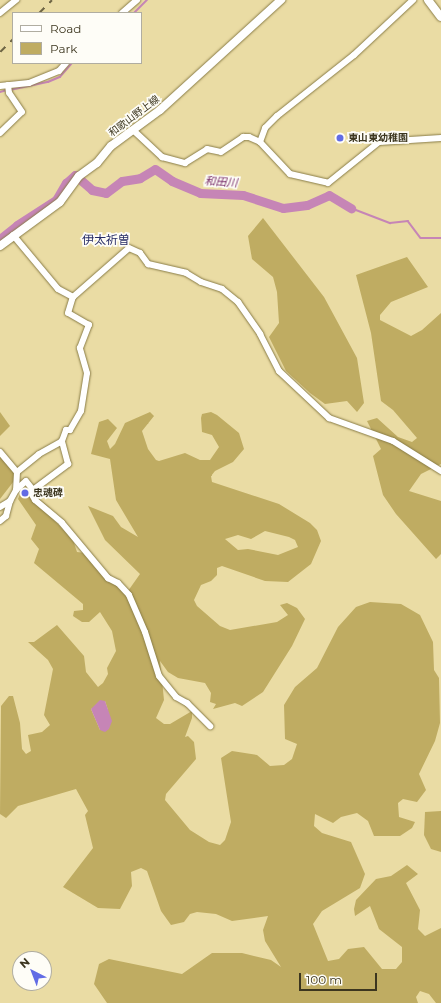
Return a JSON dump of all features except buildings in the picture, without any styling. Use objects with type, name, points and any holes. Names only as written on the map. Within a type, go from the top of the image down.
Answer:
[{"type":"main road","name":"和歌山野上線","points":[[0,246],[60,202],[78,177],[133,130],[160,110],[281,0]]},
{"type":"main road","points":[[428,0],[441,18]]},
{"type":"street","points":[[0,13],[16,0]]},
{"type":"street","points":[[123,12],[137,0]]},
{"type":"street","points":[[260,142],[265,128],[277,116],[354,55],[413,0]]},
{"type":"street","points":[[0,86],[30,83],[59,71],[65,64]]},
{"type":"street","points":[[0,133],[22,112],[9,93],[8,85]]},
{"type":"street","points":[[133,130],[162,157],[178,163],[185,163],[207,149],[221,152],[243,137],[249,137],[260,142],[290,174],[328,183],[379,142],[441,138]]},
{"type":"street","points":[[13,235],[58,289],[74,297]]},
{"type":"street","points":[[210,726],[187,703],[176,697],[159,676],[145,632],[129,595],[118,583],[108,578],[62,523],[35,500],[31,493],[57,470],[68,464],[62,441],[66,430],[70,430],[81,411],[87,373],[80,348],[89,325],[68,313],[74,297],[129,248],[140,253],[148,264],[186,273],[201,282],[222,289],[238,302],[260,334],[279,371],[306,394],[323,413],[334,420],[393,441],[441,471]]},
{"type":"street","points":[[17,472],[39,454],[62,441]]},
{"type":"street","points":[[0,452],[17,472],[16,490]]},
{"type":"street","points":[[0,521],[6,516],[10,501],[16,490],[26,481],[33,490]]},
{"type":"street","points":[[0,507],[10,501]]},
{"type":"green space","points":[[263,218],[324,297],[357,358],[364,403],[357,412],[347,401],[325,404],[310,393],[286,371],[269,337],[279,323],[277,292],[273,277],[252,259],[248,236]]},
{"type":"green space","points":[[407,257],[428,287],[391,302],[380,315],[380,320],[411,336],[422,330],[441,313],[441,464],[421,474],[409,491],[441,501],[441,554],[436,559],[396,514],[383,495],[373,456],[381,449],[367,421],[377,418],[398,437],[412,442],[417,438],[393,410],[381,401],[371,333],[356,275]]},
{"type":"green space","points":[[0,412],[10,426],[0,436]]},
{"type":"green space","points":[[150,412],[154,416],[142,431],[148,449],[156,460],[159,461],[185,453],[200,460],[210,460],[219,447],[212,435],[202,432],[201,418],[202,414],[211,412],[217,415],[239,433],[244,449],[233,462],[215,471],[211,476],[212,482],[279,504],[310,523],[317,530],[321,541],[311,564],[288,582],[265,581],[222,566],[217,568],[217,575],[211,581],[201,585],[194,600],[197,606],[220,626],[230,630],[277,622],[288,615],[280,605],[287,603],[297,608],[305,619],[292,646],[263,692],[242,706],[235,703],[213,709],[216,704],[210,702],[211,693],[205,683],[178,678],[168,672],[160,661],[164,700],[156,718],[164,724],[170,724],[192,711],[192,718],[185,737],[188,736],[194,742],[196,759],[166,794],[165,800],[190,830],[209,842],[220,845],[225,840],[231,822],[221,758],[232,751],[257,755],[270,766],[284,765],[292,759],[297,744],[285,739],[284,705],[295,687],[317,668],[338,627],[356,607],[370,602],[401,604],[420,615],[433,642],[434,670],[439,678],[440,723],[435,741],[419,774],[426,790],[417,802],[403,799],[398,803],[399,817],[415,822],[412,828],[400,836],[374,836],[368,821],[357,813],[341,817],[333,823],[315,814],[314,826],[322,833],[351,842],[365,874],[360,888],[322,911],[313,924],[328,961],[339,959],[348,949],[364,947],[382,969],[396,969],[402,962],[402,947],[379,929],[370,906],[355,916],[354,909],[356,900],[376,879],[391,876],[407,865],[418,874],[406,883],[420,910],[418,929],[425,936],[441,928],[441,1003],[436,1003],[429,994],[420,991],[416,997],[418,1003],[107,1003],[94,984],[99,964],[109,959],[182,974],[212,953],[242,953],[271,960],[281,967],[265,941],[263,930],[268,916],[232,921],[216,914],[197,912],[190,914],[184,922],[171,925],[161,911],[147,871],[141,868],[131,872],[132,886],[120,909],[98,908],[63,887],[93,848],[85,815],[88,811],[76,789],[18,806],[6,818],[0,814],[1,706],[9,696],[13,696],[20,723],[22,749],[26,754],[31,751],[28,735],[42,732],[50,725],[44,715],[53,669],[48,660],[28,642],[34,642],[57,625],[84,656],[86,672],[98,687],[103,683],[108,674],[107,668],[116,651],[112,631],[100,612],[89,622],[82,622],[73,616],[74,611],[83,610],[83,604],[34,563],[39,549],[31,539],[36,525],[18,499],[21,491],[28,490],[49,507],[54,520],[73,540],[77,552],[85,553],[128,591],[140,574],[105,540],[88,506],[113,516],[121,527],[138,537],[116,500],[110,459],[91,454],[99,422],[108,419],[117,428],[107,441],[110,449],[115,444],[125,423]],"holes":[[[265,531],[289,537],[295,540],[298,547],[278,555],[248,549],[238,550],[225,539],[238,535],[251,539]],[[105,701],[108,710],[100,730],[91,709]]]},
{"type":"green space","points":[[0,455],[17,477],[0,499]]},
{"type":"green space","points":[[441,811],[441,852],[431,849],[424,835],[425,812]]},
{"type":"shaded area","points":[[100,700],[105,701],[112,721],[109,729],[105,732],[100,730],[91,709]]},
{"type":"waterway","points":[[135,12],[147,0]]},
{"type":"waterway","points":[[10,90],[48,82],[60,77],[71,64]]},
{"type":"waterway","points":[[0,92],[7,90]]},
{"type":"waterway","name":"和田川","points":[[0,239],[17,225],[56,200],[66,183],[75,175],[92,190],[106,193],[122,181],[140,178],[155,169],[172,181],[200,193],[243,195],[283,208],[307,205],[329,195],[351,208]]},
{"type":"waterway","name":"和田川","points":[[351,208],[390,223],[408,221],[421,238],[441,238]]},
{"type":"railway","points":[[40,12],[52,0]]},
{"type":"railway","points":[[0,52],[12,40]]},
{"type":"place","name":"東山東幼稚園","points":[[340,138]]},
{"type":"place","name":"忠魂碑","points":[[25,493]]},
{"type":"district","name":"伊太祈曽","points":[[106,240]]}]
